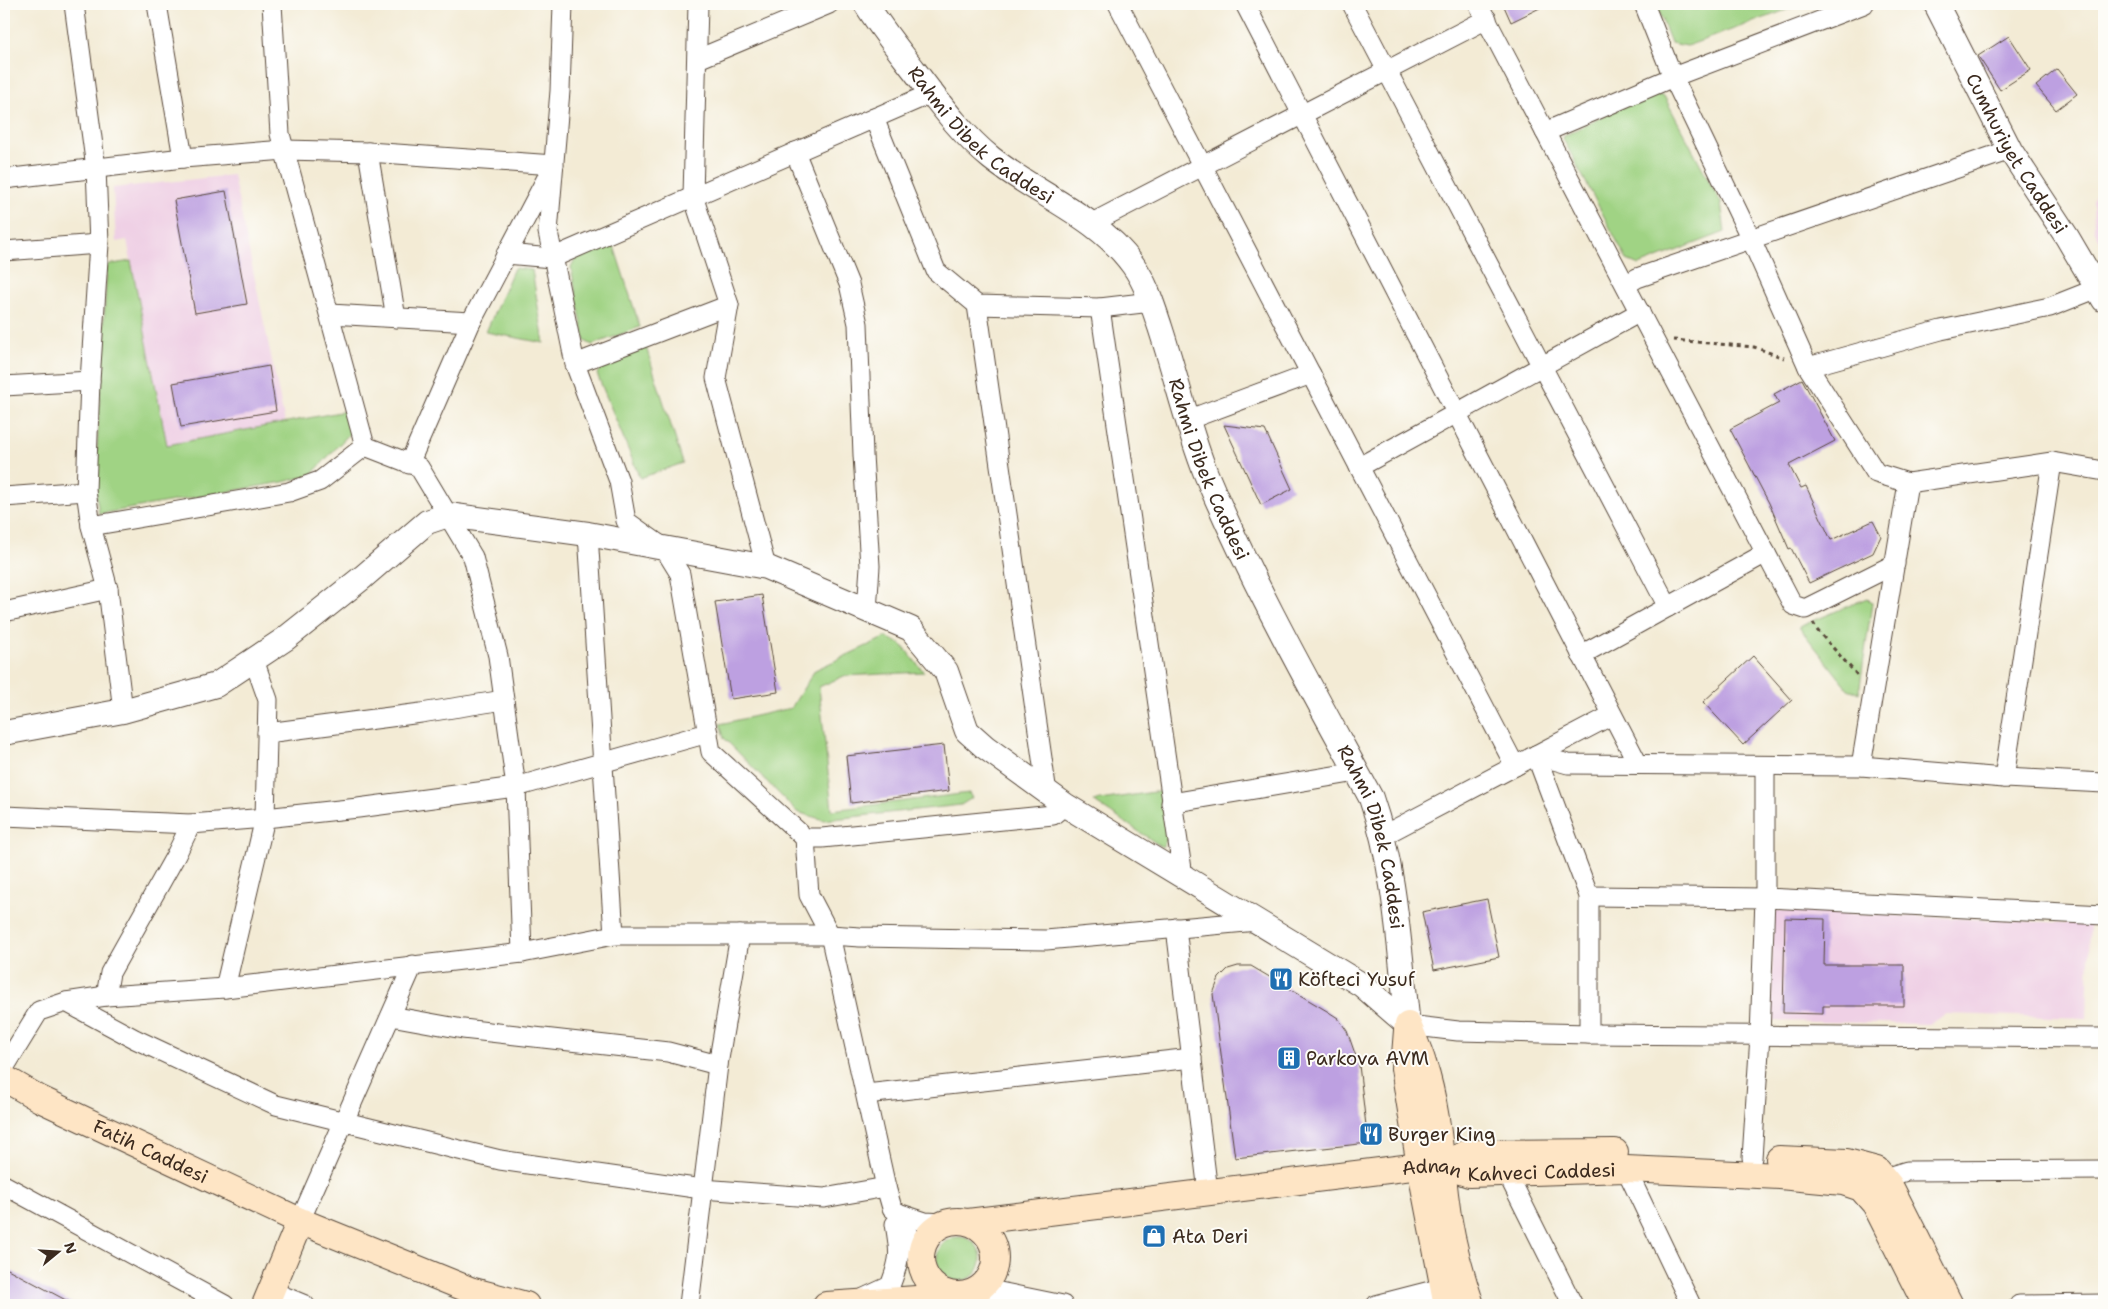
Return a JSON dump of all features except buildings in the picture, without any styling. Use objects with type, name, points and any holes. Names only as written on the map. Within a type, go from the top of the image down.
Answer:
[{"type":"main road","name":"Rahmi Dibek Caddesi","points":[[1408,1024],[1404,1068],[1431,1165],[1445,1195],[1456,1250],[1471,1305]]},
{"type":"main road","name":"Fatih Caddesi","points":[[4,1078],[40,1099],[300,1221]]},
{"type":"main road","points":[[1431,1165],[1467,1153],[1623,1152],[1846,1162],[1877,1170],[1890,1186],[1950,1305]]},
{"type":"main road","name":"Rahmi Dibek Caddesi","points":[[1431,1165],[1445,1297]]},
{"type":"main road","name":"Adnan Kahveci Caddesi","points":[[956,1222],[1431,1165],[1470,1174],[1626,1169],[1780,1176],[1843,1182],[1861,1188],[1875,1204],[1926,1305]]},
{"type":"main road","points":[[993,1245],[1022,1214]]},
{"type":"main road","points":[[268,1298],[300,1221],[470,1290],[518,1305]]},
{"type":"main road","points":[[851,1303],[963,1296],[989,1280],[994,1269],[996,1257],[993,1245],[983,1231],[956,1222],[934,1228],[926,1238],[921,1249],[922,1267],[936,1288],[963,1296]]},
{"type":"main road","points":[[851,1303],[900,1288],[922,1267]]},
{"type":"street","points":[[74,4],[96,168],[99,244],[90,380],[86,491],[91,526],[108,589],[123,711]]},
{"type":"street","points":[[157,4],[183,158]]},
{"type":"street","points":[[272,4],[280,134],[365,446]]},
{"type":"street","points":[[563,4],[560,91],[548,232],[575,364],[619,481],[626,521],[664,548],[680,574],[711,752],[805,838],[822,838],[1053,816],[1056,799],[977,305]]},
{"type":"street","points":[[698,4],[698,59],[692,196],[729,305],[716,378],[766,566]]},
{"type":"street","points":[[698,59],[829,4]]},
{"type":"street","name":"Rahmi Dibek Caddesi","points":[[866,4],[932,94],[961,129],[990,157],[1092,223],[1112,240],[1134,265],[1151,302],[1187,420],[1206,474],[1260,593],[1370,798],[1390,869],[1408,1024]]},
{"type":"street","points":[[1118,4],[1515,766]]},
{"type":"street","points":[[1245,4],[1638,764]]},
{"type":"street","points":[[1352,4],[1668,607]]},
{"type":"street","points":[[1644,4],[1673,77],[1751,239],[1808,367],[1876,473],[1908,483],[2052,462],[2104,471]]},
{"type":"street","points":[[1545,132],[1673,77],[1864,4]]},
{"type":"street","name":"Cumhuriyet Caddesi","points":[[1936,4],[2010,150],[2067,237],[2101,294]]},
{"type":"street","points":[[1092,223],[1387,70],[1483,11],[1793,605],[1805,609],[1895,564]]},
{"type":"street","points":[[506,254],[552,258],[932,94]]},
{"type":"street","points":[[874,118],[936,271],[977,305],[1100,308],[1151,302]]},
{"type":"street","points":[[4,179],[183,158],[285,150],[368,152],[554,165]]},
{"type":"street","points":[[1626,286],[1637,278],[2010,150]]},
{"type":"street","points":[[368,152],[396,318]]},
{"type":"street","points":[[795,152],[850,284],[858,324],[870,566],[868,611]]},
{"type":"street","points":[[410,464],[471,322],[554,165]]},
{"type":"street","points":[[4,251],[99,244]]},
{"type":"street","points":[[1808,367],[1942,330],[2101,294]]},
{"type":"street","points":[[575,364],[729,305]]},
{"type":"street","points":[[1100,308],[1183,876]]},
{"type":"street","points":[[1359,467],[1640,312]]},
{"type":"street","points":[[330,314],[471,322]]},
{"type":"street","points":[[1187,420],[1311,374]]},
{"type":"street","points":[[4,386],[90,380]]},
{"type":"street","points":[[365,446],[419,467],[472,557],[498,656],[516,787],[522,953]]},
{"type":"street","points":[[91,526],[289,492],[320,481],[365,446]]},
{"type":"street","points":[[2004,778],[2052,462]]},
{"type":"street","points":[[1861,766],[1908,483]]},
{"type":"street","points":[[4,497],[86,491]]},
{"type":"street","points":[[4,732],[123,711],[216,685],[285,639],[362,578],[427,522],[448,515],[588,534],[766,566],[911,629],[946,671],[967,731],[1056,799],[1362,985],[1408,1024],[1458,1030],[1589,1034],[2104,1038]]},
{"type":"street","points":[[588,534],[614,936]]},
{"type":"street","points":[[1581,655],[1766,554]]},
{"type":"street","points":[[4,612],[108,589]]},
{"type":"street","points":[[225,988],[265,818],[268,700],[254,660]]},
{"type":"street","points":[[267,733],[421,714],[504,700]]},
{"type":"street","points":[[1382,836],[1612,715]]},
{"type":"street","points":[[4,816],[191,824],[265,818],[516,787],[708,733]]},
{"type":"street","points":[[1536,755],[1568,764],[1861,766],[2104,784]]},
{"type":"street","points":[[1536,755],[1588,896],[1589,1034]]},
{"type":"street","points":[[1752,1158],[1760,1036],[1765,898],[1765,766]]},
{"type":"street","points":[[1171,803],[1357,772]]},
{"type":"street","points":[[106,996],[110,973],[176,855],[191,824]]},
{"type":"street","points":[[805,838],[809,895],[830,934],[886,1187],[895,1211],[922,1267]]},
{"type":"street","points":[[1588,896],[1765,898],[2104,915]]},
{"type":"street","points":[[4,1068],[39,1011],[66,1002],[106,996],[225,988],[522,953],[614,936],[830,934],[860,937],[1046,940],[1257,921]]},
{"type":"street","points":[[1176,928],[1208,1192]]},
{"type":"street","points":[[689,1305],[718,1065],[740,934]]},
{"type":"street","points":[[300,1221],[413,965]]},
{"type":"street","points":[[66,1002],[135,1039],[276,1105],[500,1160],[702,1189],[824,1198],[886,1187]]},
{"type":"street","points":[[391,1016],[463,1029],[668,1052],[718,1065]]},
{"type":"street","points":[[866,1094],[1192,1058]]},
{"type":"street","points":[[1626,1169],[1691,1305]]},
{"type":"street","points":[[1884,1178],[1907,1171],[2104,1170]]},
{"type":"street","points":[[1507,1173],[1573,1305]]},
{"type":"street","points":[[4,1185],[225,1305]]},
{"type":"street","points":[[895,1211],[925,1222],[956,1222]]},
{"type":"street","points":[[851,1303],[890,1286],[899,1263],[895,1211]]},
{"type":"street","points":[[963,1296],[1063,1305]]},
{"type":"street","points":[[1376,1305],[1445,1297]]},
{"type":"street","points":[[268,1298],[305,1305]]},
{"type":"street","points":[[2019,1305],[2104,1304]]},
{"type":"path","points":[[1654,339],[1754,347],[1808,367]]},
{"type":"path","points":[[1805,609],[1817,630],[1859,678],[1865,684],[1874,686]]},
{"type":"shaded area","points":[[2104,171],[2104,248],[2094,230],[2093,200]]},
{"type":"shaded area","points":[[233,175],[285,423],[167,445],[127,240],[116,242],[113,188]]},
{"type":"shaded area","points":[[1773,910],[2090,924],[2087,1018],[1946,1014],[1929,1024],[1771,1021]]},
{"type":"green space","points":[[1656,4],[1803,4],[1687,46],[1671,43]]},
{"type":"green space","points":[[1648,94],[1664,96],[1721,203],[1725,232],[1639,265],[1627,260],[1562,137]]},
{"type":"green space","points":[[613,243],[640,327],[592,345],[585,341],[571,267],[576,257]]},
{"type":"green space","points":[[131,261],[167,445],[345,411],[352,431],[311,475],[283,482],[99,514],[95,487],[107,265]]},
{"type":"green space","points":[[514,268],[532,270],[544,343],[486,332]]},
{"type":"green space","points":[[646,347],[683,463],[640,478],[597,374],[603,364]]},
{"type":"green space","points":[[1867,598],[1872,603],[1859,693],[1848,689],[1799,627]]},
{"type":"green space","points":[[886,637],[901,644],[924,672],[844,676],[819,687],[832,810],[969,793],[972,798],[961,805],[824,820],[797,812],[724,738],[720,724],[791,708],[815,670]]},
{"type":"green space","points":[[1161,791],[1168,838],[1162,847],[1093,801]]},
{"type":"green space","points":[[959,1237],[971,1241],[977,1247],[981,1259],[977,1271],[971,1277],[959,1281],[947,1277],[941,1271],[937,1259],[941,1247],[947,1241]]},
{"type":"place","name":"Köfteci Yusuf","points":[[1281,979]]},
{"type":"place","name":"Parkova AVM","points":[[1289,1058]]},
{"type":"place","name":"Burger King","points":[[1371,1134]]},
{"type":"place","name":"Ata Deri","points":[[1154,1236]]}]
